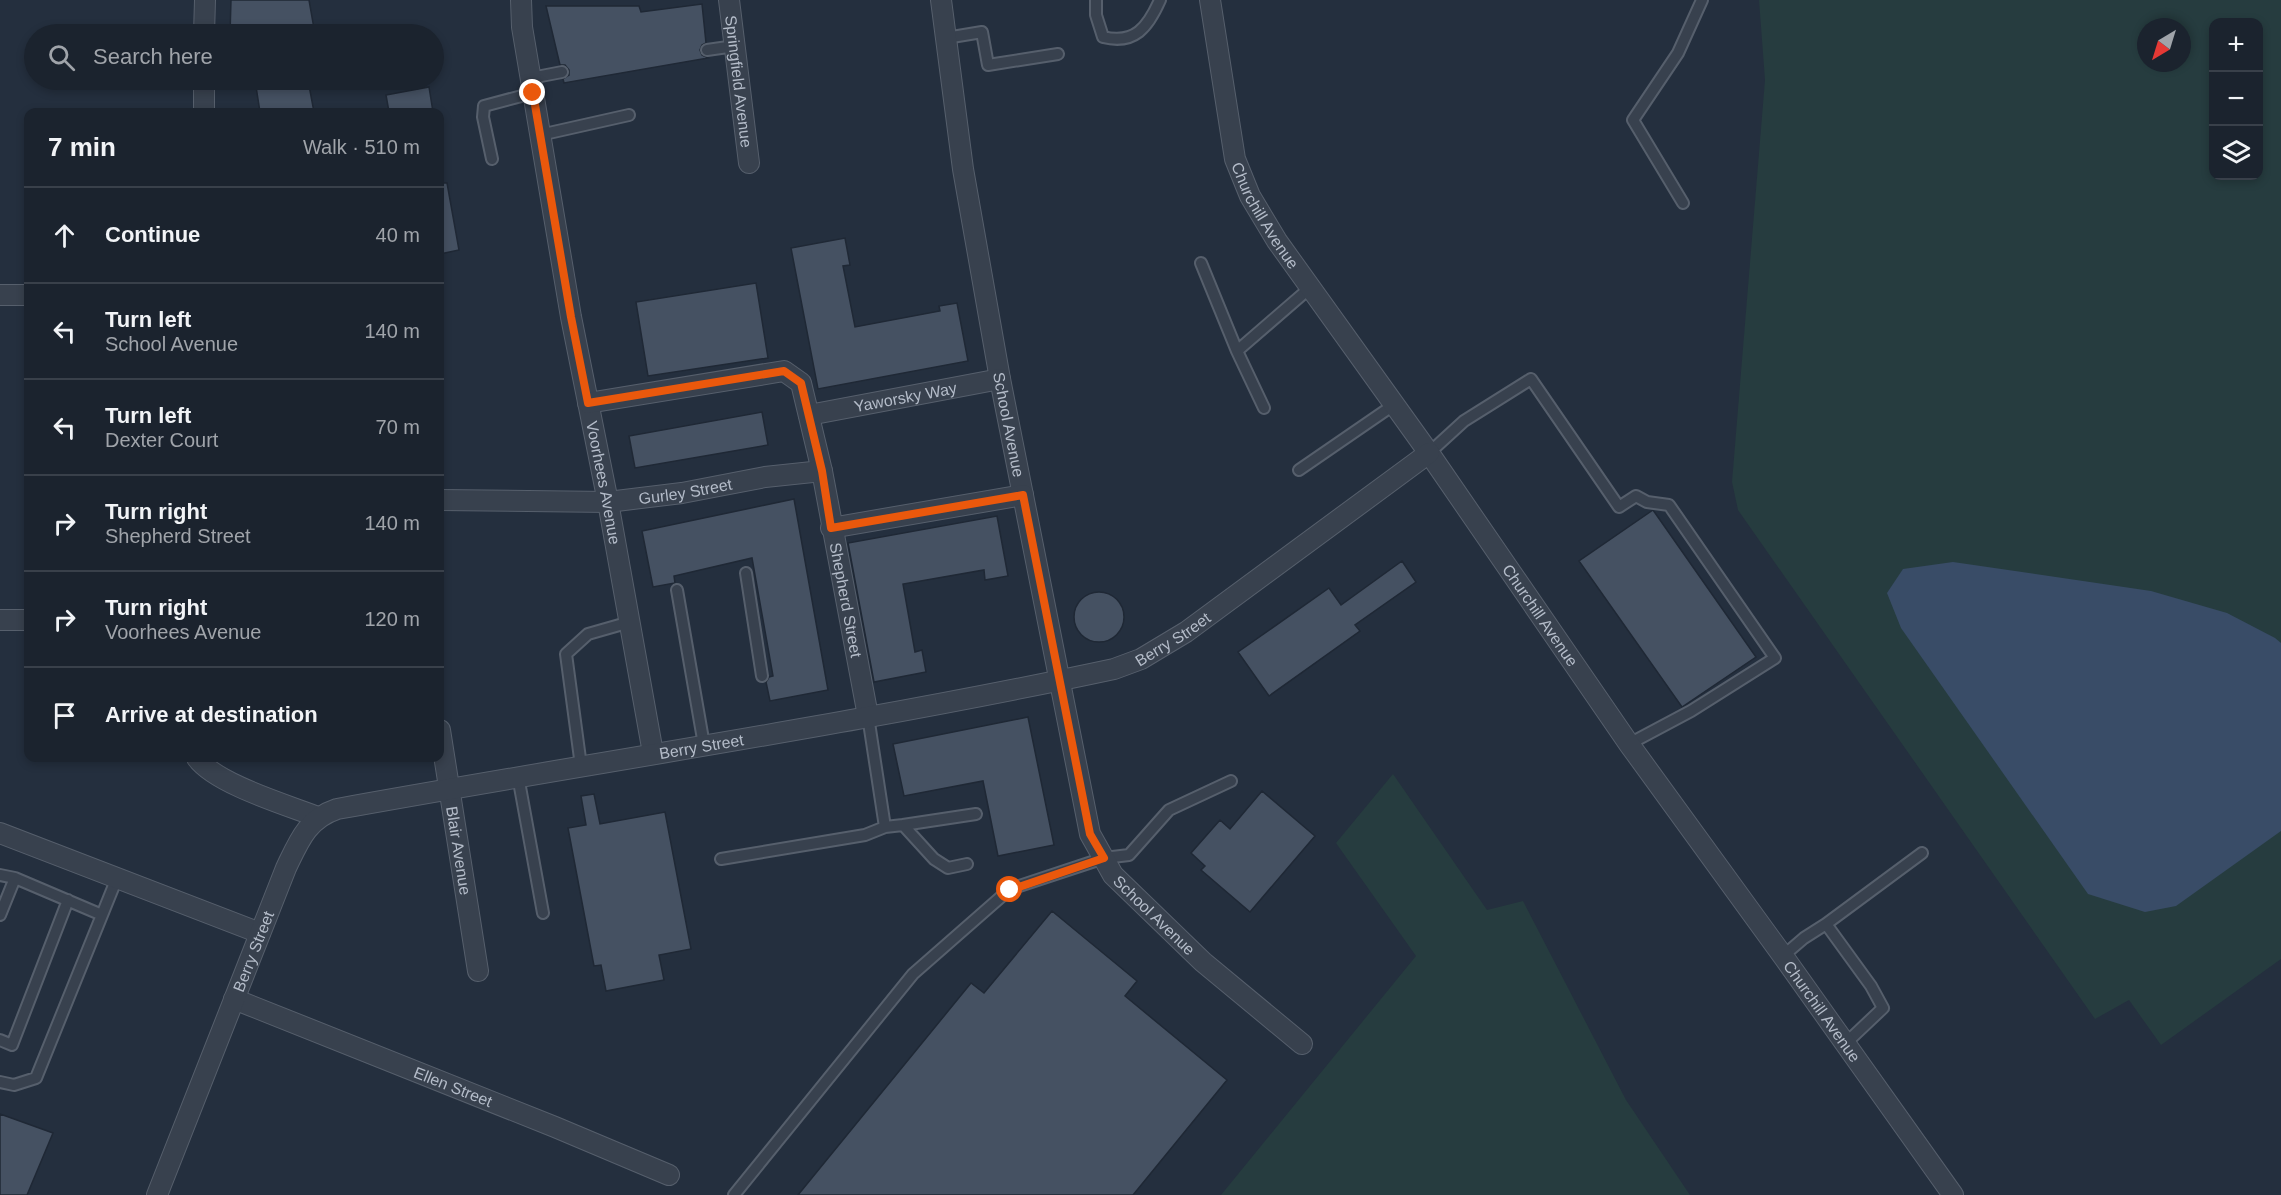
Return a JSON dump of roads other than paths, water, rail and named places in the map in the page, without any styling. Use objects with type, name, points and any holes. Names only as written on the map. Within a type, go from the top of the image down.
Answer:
[{"type":"street","points":[[204,24],[205,0]]},
{"type":"street","name":"Voorhees Avenue","points":[[520,0],[522,27],[571,317],[608,502],[653,753]]},
{"type":"street","name":"Springfield Avenue","points":[[729,0],[749,163]]},
{"type":"street","name":"School Avenue","points":[[941,0],[963,169],[1000,379],[1090,834],[1113,875],[1203,962],[1302,1044]]},
{"type":"street","name":"Churchill Avenue","points":[[1210,0],[1235,159],[1250,196],[1277,241],[1395,404],[1629,744],[1953,1195]]},
{"type":"street","points":[[204,90],[204,108]]},
{"type":"street","points":[[0,295],[24,295]]},
{"type":"street","name":"Shepherd Street","points":[[588,403],[784,371],[801,383],[822,471],[868,716]]},
{"type":"street","name":"Yaworsky Way","points":[[809,415],[1000,379]]},
{"type":"street","name":"Berry Street","points":[[158,1195],[286,868],[303,834],[318,818],[337,809],[868,716],[1114,669],[1132,662],[1186,632],[1429,453]]},
{"type":"street","name":"Gurley Street","points":[[444,500],[608,502],[682,493],[765,477],[822,471]]},
{"type":"street","points":[[831,528],[1023,495]]},
{"type":"street","points":[[0,620],[24,620]]},
{"type":"street","name":"Blair Avenue","points":[[444,753],[478,971]]},
{"type":"street","points":[[200,762],[225,780],[318,818]]},
{"type":"street","points":[[0,833],[260,933]]},
{"type":"street","name":"Ellen Street","points":[[234,999],[669,1175]]},
{"type":"lane","points":[[1096,0],[1096,15],[1103,37],[1116,40],[1134,37],[1153,16],[1160,0]]},
{"type":"lane","points":[[1683,203],[1633,120],[1678,53],[1702,0]]},
{"type":"lane","points":[[946,38],[982,32],[988,65],[1058,54]]},
{"type":"lane","points":[[707,50],[735,46]]},
{"type":"lane","points":[[492,159],[483,117],[484,106],[561,72]]},
{"type":"lane","points":[[540,135],[628,115]]},
{"type":"lane","points":[[1201,263],[1237,351],[1264,408]]},
{"type":"lane","points":[[1237,351],[1311,287]]},
{"type":"lane","points":[[1429,453],[1464,422],[1531,379],[1619,507],[1636,496],[1647,502],[1670,505],[1775,658],[1692,711],[1629,744]]},
{"type":"lane","points":[[1299,470],[1395,404]]},
{"type":"lane","points":[[746,573],[762,676]]},
{"type":"lane","points":[[677,590],[704,745]]},
{"type":"lane","points":[[581,766],[566,654],[588,634],[630,622]]},
{"type":"lane","points":[[868,716],[885,827]]},
{"type":"lane","points":[[518,776],[543,913]]},
{"type":"lane","points":[[734,1195],[913,974],[1010,890],[1104,858],[1129,855],[1169,810],[1231,781]]},
{"type":"lane","points":[[721,859],[866,835],[885,827],[976,814]]},
{"type":"lane","points":[[903,825],[934,860],[948,868],[967,864]]},
{"type":"lane","points":[[1783,956],[1804,938],[1922,853]]},
{"type":"lane","points":[[0,875],[15,878],[102,915]]},
{"type":"lane","points":[[0,915],[15,878]]},
{"type":"lane","points":[[0,1083],[14,1085],[36,1078],[117,878]]},
{"type":"lane","points":[[0,1040],[12,1045],[68,900]]},
{"type":"lane","points":[[1826,924],[1871,986],[1883,1008],[1846,1043]]},
{"type":"water","points":[[1953,562],[2151,591],[2227,613],[2275,638],[2281,643],[2281,831],[2176,906],[2145,912],[2088,894],[1901,628],[1887,593],[1903,569]]}]
